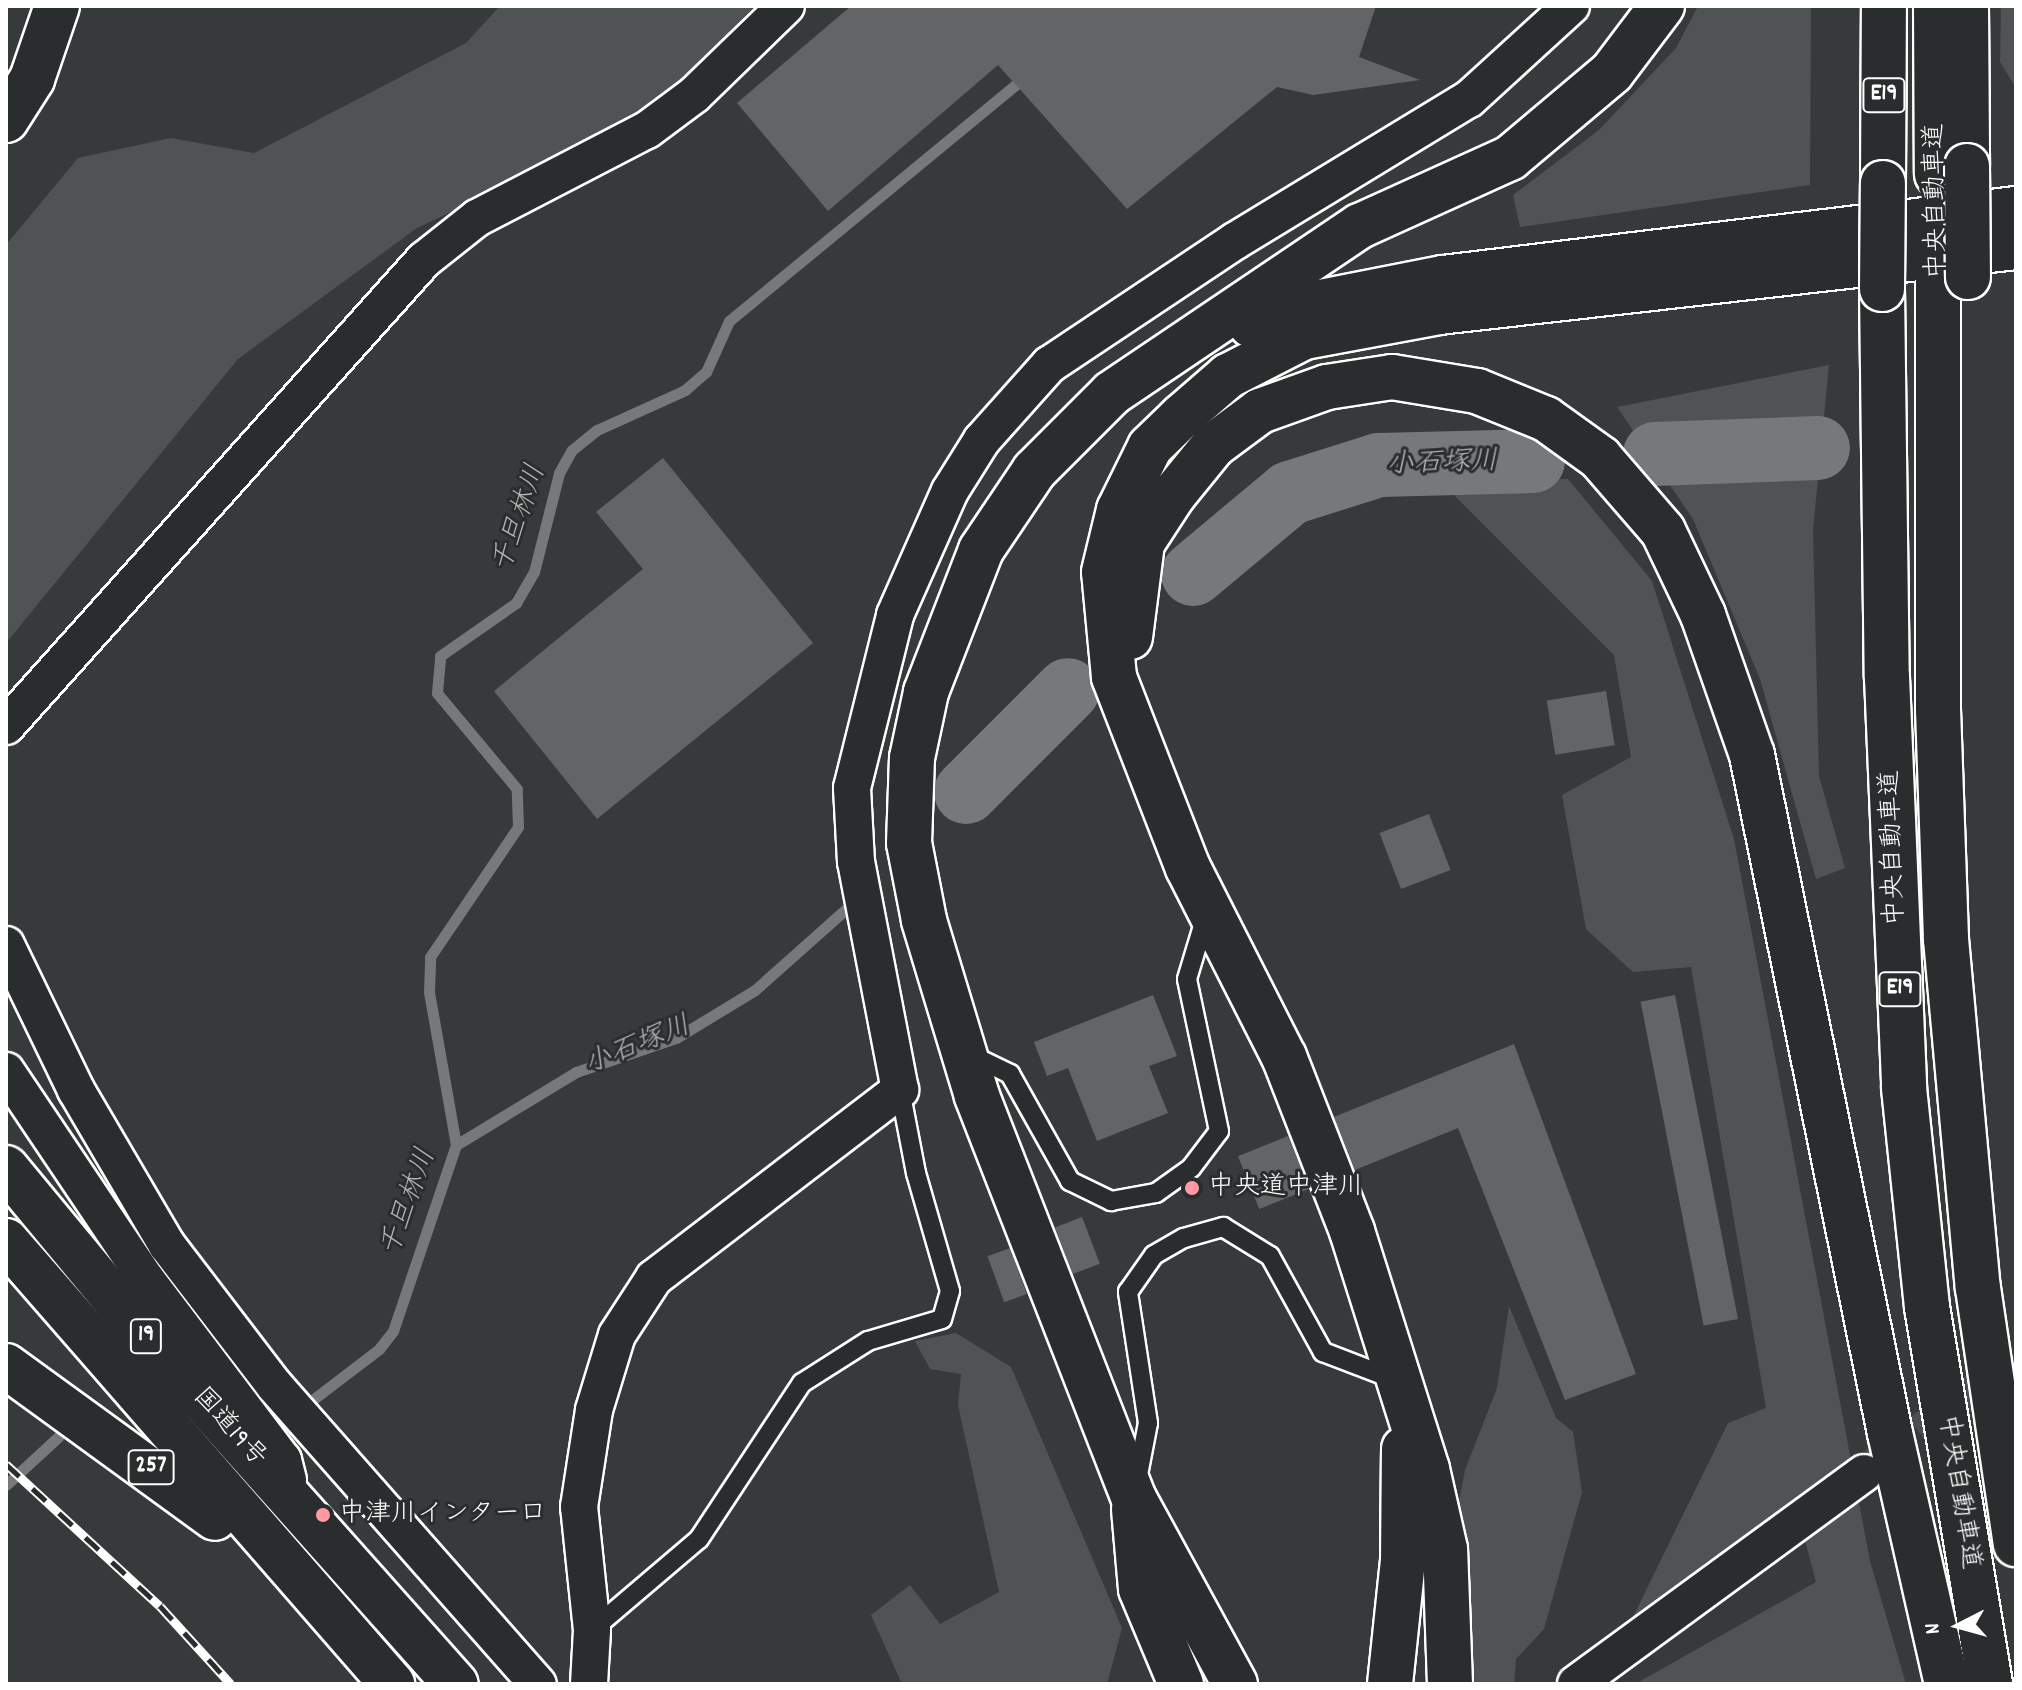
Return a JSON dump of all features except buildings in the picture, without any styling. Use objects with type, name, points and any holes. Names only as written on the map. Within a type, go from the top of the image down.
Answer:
[{"type":"main road","points":[[6,120],[32,79],[57,6]]},
{"type":"main road","points":[[1235,1684],[1134,1499],[963,1050],[909,843],[912,758],[926,692],[981,550],[1034,471],[1112,393],[1360,226],[1510,158],[1612,72],[1662,6]]},
{"type":"main road","name":"中央自動車道","points":[[1884,6],[1882,289],[1887,677],[1904,1088],[1927,1307],[1990,1684]]},
{"type":"main road","name":"中央自動車道","points":[[1936,6],[1952,170],[1953,278],[1938,639],[1946,939],[1978,1288],[2016,1544]]},
{"type":"main road","points":[[1952,170],[1966,6]]},
{"type":"main road","points":[[1180,350],[1310,304],[1443,278],[2016,209]]},
{"type":"main road","points":[[1450,1684],[1445,1549],[1402,1382],[1352,1231],[1284,1057],[1208,910],[1114,677],[1105,623],[1104,572],[1119,510],[1150,447],[1228,376],[1304,337],[1439,312],[2016,247]]},
{"type":"main road","points":[[1137,737],[1129,613],[1142,543],[1214,445],[1260,411],[1327,387],[1392,377],[1477,391],[1546,419],[1600,458],[1663,531],[1703,615],[1752,755],[1890,1433],[1947,1684]]},
{"type":"main road","name":"国道19号","points":[[6,1168],[456,1684]]},
{"type":"main road","name":"国道19号","points":[[11,1261],[293,1569],[392,1684]]},
{"type":"main road","name":"257","points":[[6,1366],[187,1492],[250,1550],[293,1569]]},
{"type":"main road","points":[[1390,1684],[1403,1561],[1402,1382]]},
{"type":"main road","points":[[1134,1499],[1141,1589],[1181,1684]]},
{"type":"street","points":[[6,726],[424,260],[477,218],[647,130],[694,95],[786,6]]},
{"type":"street","points":[[589,1684],[592,1630],[579,1507],[594,1410],[617,1335],[654,1278],[900,1090],[856,862],[852,788],[895,615],[950,491],[982,440],[1049,365],[1235,241],[1469,99],[1571,6]]},
{"type":"street","points":[[11,969],[83,1103],[167,1245],[274,1385],[538,1684]]},
{"type":"street","points":[[6,1071],[146,1279],[283,1460],[292,1498]]},
{"type":"street","points":[[1576,1684],[1864,1473]]},
{"type":"lane","points":[[963,1050],[1010,1074],[1070,1181],[1111,1201],[1156,1193],[1191,1168],[1219,1131],[1187,979],[1208,910]]},
{"type":"lane","points":[[592,1630],[699,1539],[802,1383],[868,1341],[942,1319],[950,1291],[916,1173],[900,1090]]},
{"type":"lane","points":[[1134,1499],[1148,1423],[1128,1292],[1154,1255],[1184,1238],[1223,1227],[1270,1256],[1323,1352],[1402,1382]]},
{"type":"shaded area","points":[[500,6],[754,6],[650,117],[417,228],[238,359],[6,643],[6,245],[78,158],[171,138],[254,153],[466,43]]},
{"type":"shaded area","points":[[1698,6],[1811,6],[1810,185],[1520,227],[1513,195],[1599,130],[1676,48]]},
{"type":"shaded area","points":[[2001,6],[2016,6],[2016,88],[2000,62]]},
{"type":"shaded area","points":[[1829,365],[1813,530],[1819,776],[1845,868],[1816,879],[1760,679],[1693,519],[1617,407]]},
{"type":"shaded area","points":[[1568,479],[1652,581],[1734,839],[1870,1561],[1906,1684],[1635,1684],[1816,1582],[1794,1499],[1631,1621],[1728,1423],[1766,1408],[1691,967],[1633,972],[1586,929],[1562,795],[1631,757],[1614,655],[1441,482]]},
{"type":"shaded area","points":[[1509,1306],[1556,1418],[1573,1432],[1582,1492],[1544,1629],[1516,1659],[1514,1684],[1463,1684],[1455,1521],[1465,1470],[1497,1388]]},
{"type":"shaded area","points":[[956,1333],[1011,1367],[1122,1628],[1107,1684],[902,1684],[871,1615],[910,1585],[940,1624],[999,1592],[958,1405],[961,1374],[930,1369],[915,1341]]},
{"type":"waterway","name":"千旦林川","points":[[315,1398],[379,1349],[393,1331],[456,1145],[429,992],[430,957],[518,827],[517,789],[437,693],[440,656],[516,603],[534,572],[559,473],[572,450],[597,430],[685,390],[706,372],[729,321],[1026,76]]},
{"type":"waterway","name":"小石塚川","points":[[1655,454],[1818,448]]},
{"type":"waterway","name":"小石塚川","points":[[1193,574],[1290,493],[1379,465],[1533,461]]},
{"type":"waterway","name":"小石塚川","points":[[966,792],[1068,690]]},
{"type":"waterway","name":"小石塚川","points":[[456,1145],[576,1072],[676,1038],[755,990],[848,907]]},
{"type":"waterway","name":"千旦林川","points":[[6,1485],[58,1437]]},
{"type":"tunnel","points":[[1876,1465],[2016,1361]]},
{"type":"railway","points":[[6,1464],[160,1606],[231,1684]]},
{"type":"place","name":"中央道中津川","points":[[1192,1188]]},
{"type":"place","name":"中津川インター口","points":[[323,1515]]}]
